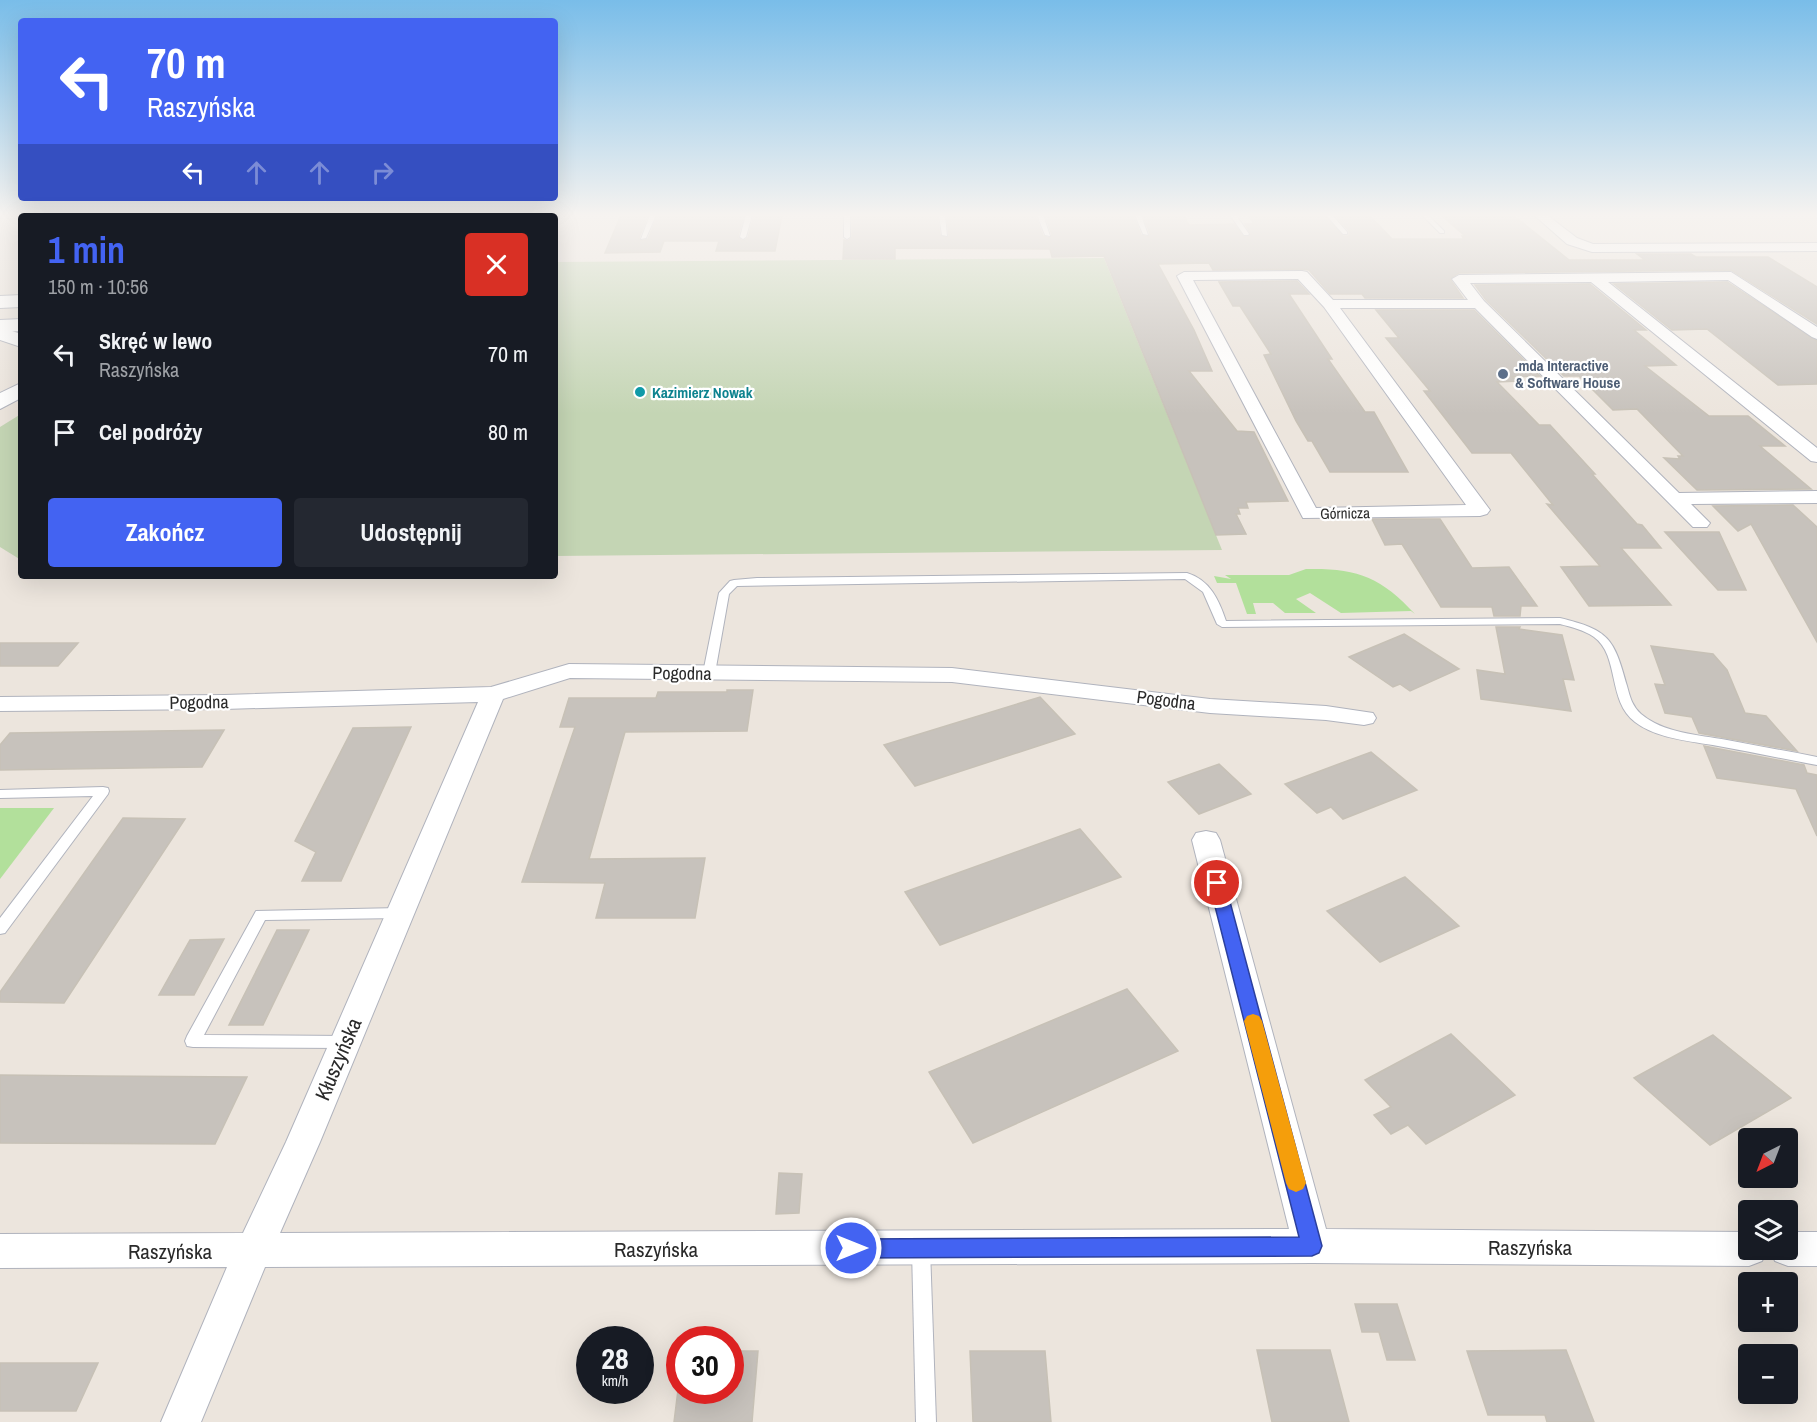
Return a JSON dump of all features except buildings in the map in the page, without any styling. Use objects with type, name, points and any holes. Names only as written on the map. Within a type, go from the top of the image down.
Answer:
[{"type":"main road","points":[[0,302],[18,302]]},
{"type":"main road","points":[[0,326],[18,325]]},
{"type":"street","name":"Górnicza","points":[[1187,281],[1310,514],[1480,510],[1329,304],[1308,281]]},
{"type":"street","points":[[1461,281],[1479,304],[1700,523]]},
{"type":"street","points":[[1598,281],[1817,458]]},
{"type":"street","points":[[1739,281],[1817,334]]},
{"type":"street","points":[[1329,304],[1479,304]]},
{"type":"street","points":[[0,333],[18,340]]},
{"type":"street","points":[[1674,499],[1817,497]]},
{"type":"street","name":"Pogodna","points":[[0,704],[224,702],[493,694],[569,671],[952,675],[1210,706],[1326,713],[1364,718]]},
{"type":"street","name":"Kłuszyńska","points":[[182,1422],[253,1250],[264,1231],[493,694]]},
{"type":"street","points":[[1206,840],[1312,1246]]},
{"type":"street","name":"Raszyńska","points":[[0,1251],[1312,1246],[1738,1248]]},
{"type":"street","points":[[1798,1249],[1817,1249]]},
{"type":"lane","points":[[709,673],[724,593],[734,584],[757,581],[1187,576],[1202,584],[1210,593],[1222,624],[1560,621],[1588,627],[1608,645],[1628,707],[1639,720],[1680,735],[1817,761]]},
{"type":"lane","points":[[0,794],[103,791],[0,929]]},
{"type":"lane","points":[[345,1042],[193,1041],[261,915],[400,913]]},
{"type":"lane","points":[[921,1248],[926,1422]]},
{"type":"green space","points":[[558,281],[1113,281],[1222,550],[558,556]]},
{"type":"green space","points":[[18,416],[18,558],[0,547],[0,427]]},
{"type":"green space","points":[[1306,569],[1339,570],[1366,577],[1390,591],[1415,614],[1411,611],[1341,613],[1310,593],[1296,599],[1316,613],[1285,613],[1273,603],[1253,603],[1256,614],[1247,614],[1236,583],[1217,583],[1214,576],[1231,579],[1225,575],[1289,575]]},
{"type":"green space","points":[[0,808],[54,808],[0,879]]},
{"type":"slow traffic","points":[[1253,1021],[1296,1183]]},
{"type":"place","name":".mda Interactive & Software House","points":[[1503,374]]},
{"type":"place","name":"Kazimierz Nowak","points":[[640,392]]},
{"type":"route","points":[[851,1248],[1312,1246],[1217,883]]}]
